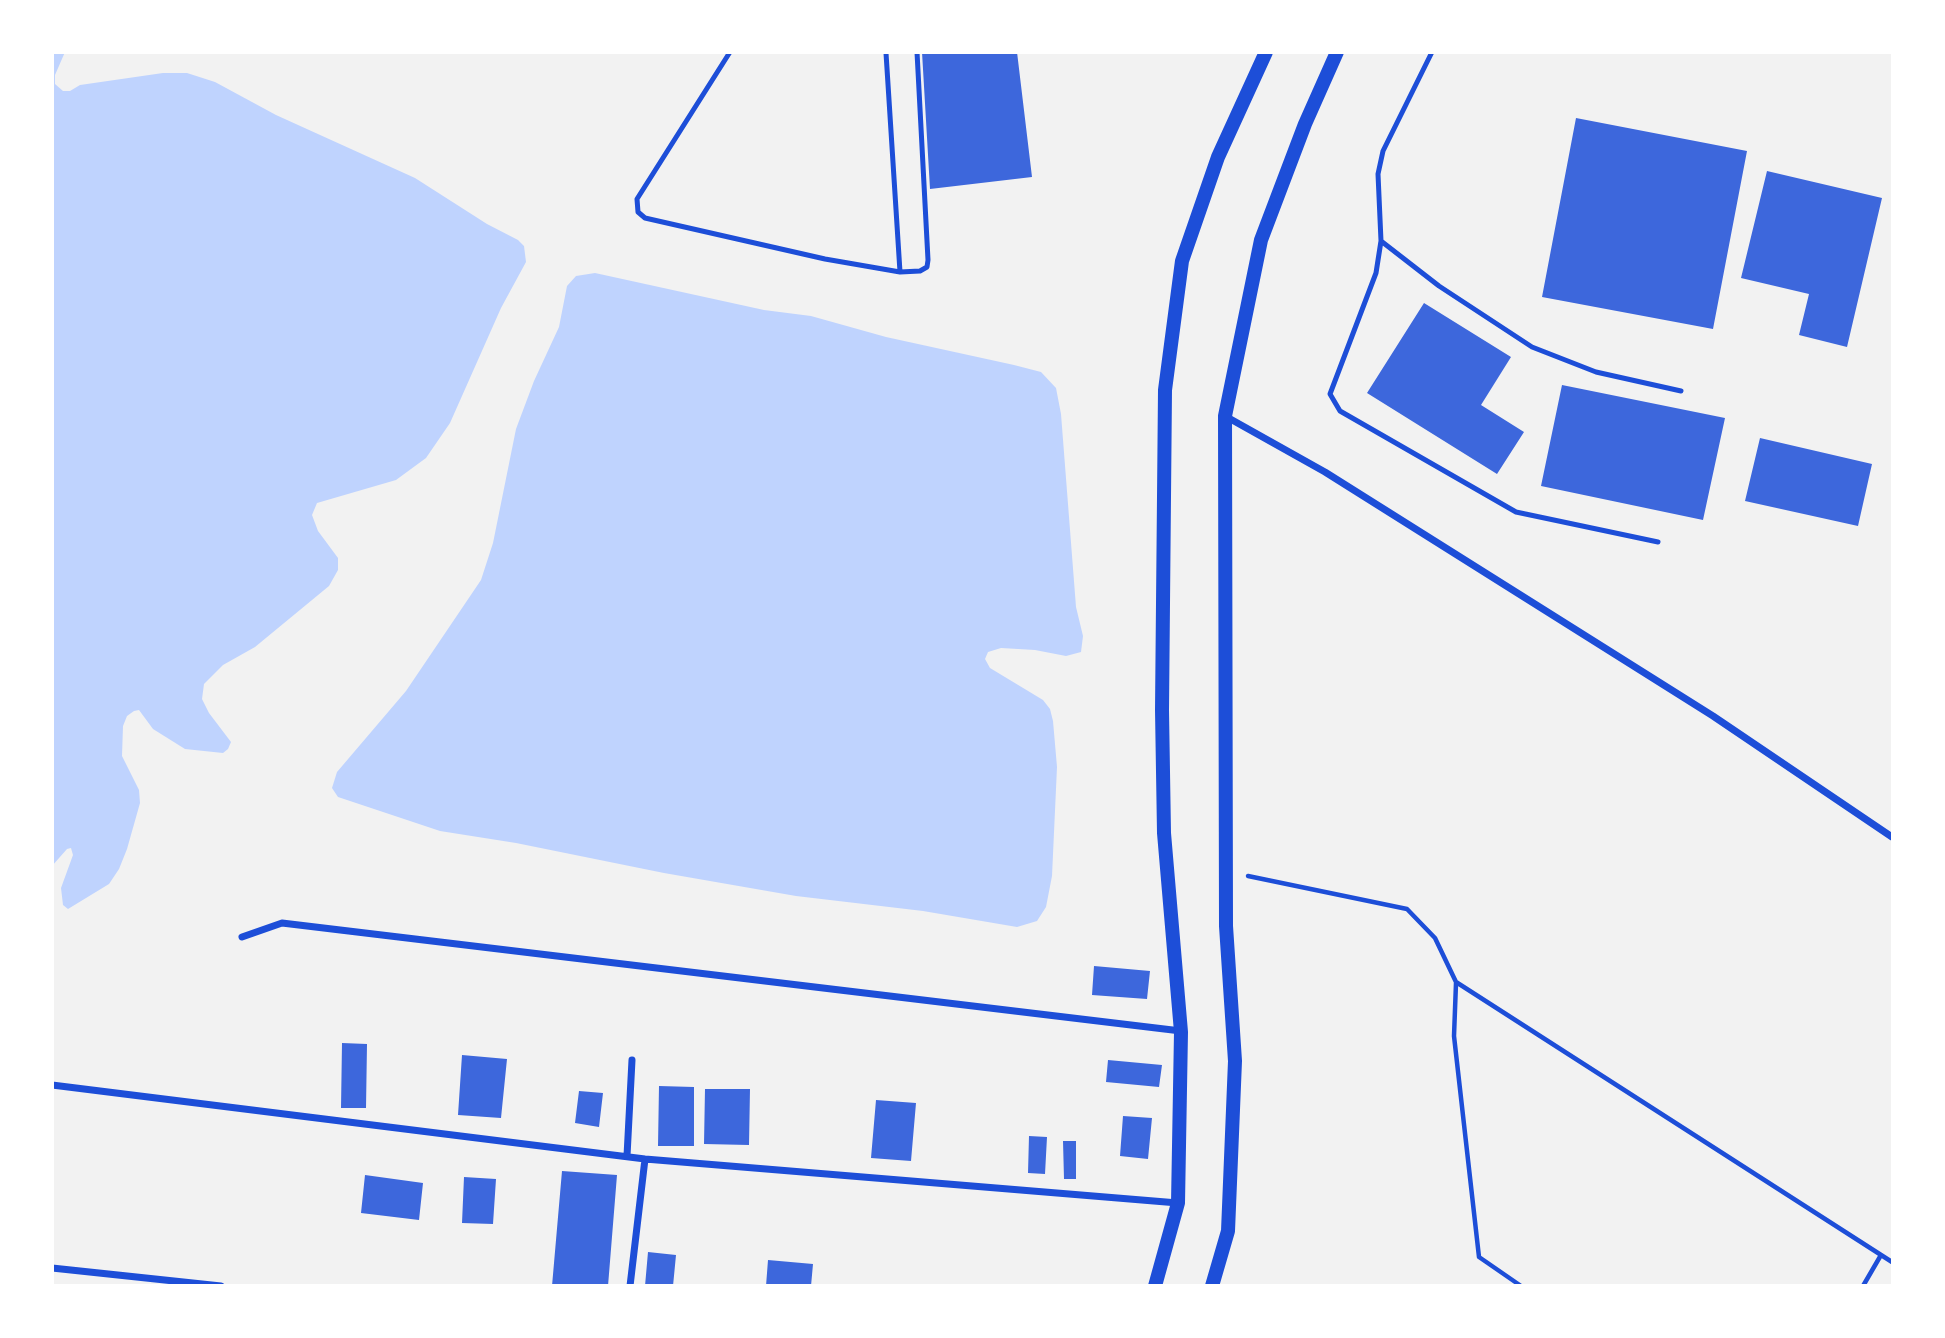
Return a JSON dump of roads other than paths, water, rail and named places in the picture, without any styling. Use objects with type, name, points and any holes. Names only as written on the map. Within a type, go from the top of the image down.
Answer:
[{"type":"main road","points":[[1155,1286],[1178,1203],[1181,1031],[1164,833],[1161,710],[1165,390],[1182,261],[1218,157],[1266,52]]},
{"type":"main road","points":[[1212,1286],[1228,1231],[1234,1061],[1226,926],[1225,416],[1261,240],[1337,52]]},
{"type":"street","points":[[1225,416],[1325,471],[1713,716],[1892,837]]},
{"type":"street","points":[[242,937],[282,923],[1181,1031]]},
{"type":"street","points":[[627,1156],[632,1060]]},
{"type":"street","points":[[52,1086],[645,1159],[1178,1203]]},
{"type":"street","points":[[630,1286],[645,1159]]},
{"type":"street","points":[[52,1268],[221,1286]]},
{"type":"lane","points":[[730,52],[637,199],[638,212],[645,218],[671,224],[825,259],[900,272],[920,271],[927,267],[929,260],[917,52]]},
{"type":"lane","points":[[1432,52],[1383,151],[1378,174],[1381,241],[1376,273],[1330,394],[1340,411],[1516,512],[1658,542]]},
{"type":"lane","points":[[886,53],[900,272]]},
{"type":"lane","points":[[1381,241],[1439,286],[1532,347],[1596,372],[1681,391]]},
{"type":"water","points":[[65,52],[55,75],[55,84],[63,91],[70,91],[80,85],[163,73],[187,73],[215,82],[276,115],[415,178],[487,224],[518,240],[524,246],[526,262],[501,308],[450,423],[426,458],[396,480],[317,503],[312,515],[318,531],[338,558],[338,570],[329,586],[255,647],[223,665],[204,684],[202,699],[231,742],[228,749],[223,753],[185,749],[153,729],[139,710],[127,716],[123,726],[122,756],[139,790],[140,803],[127,849],[109,884],[68,909],[63,905],[61,888],[73,855],[71,848],[52,866],[52,53]]},
{"type":"water","points":[[595,273],[764,310],[811,316],[886,337],[1014,365],[1041,372],[1056,388],[1061,414],[1076,607],[1083,636],[1081,652],[1066,656],[1035,650],[1001,648],[988,652],[985,659],[990,668],[1043,700],[1050,709],[1053,721],[1057,767],[1052,876],[1046,907],[1037,921],[1017,927],[923,911],[796,896],[664,873],[516,843],[440,831],[338,797],[332,788],[337,772],[406,691],[481,580],[493,543],[516,429],[559,327],[567,286],[576,276]]}]
